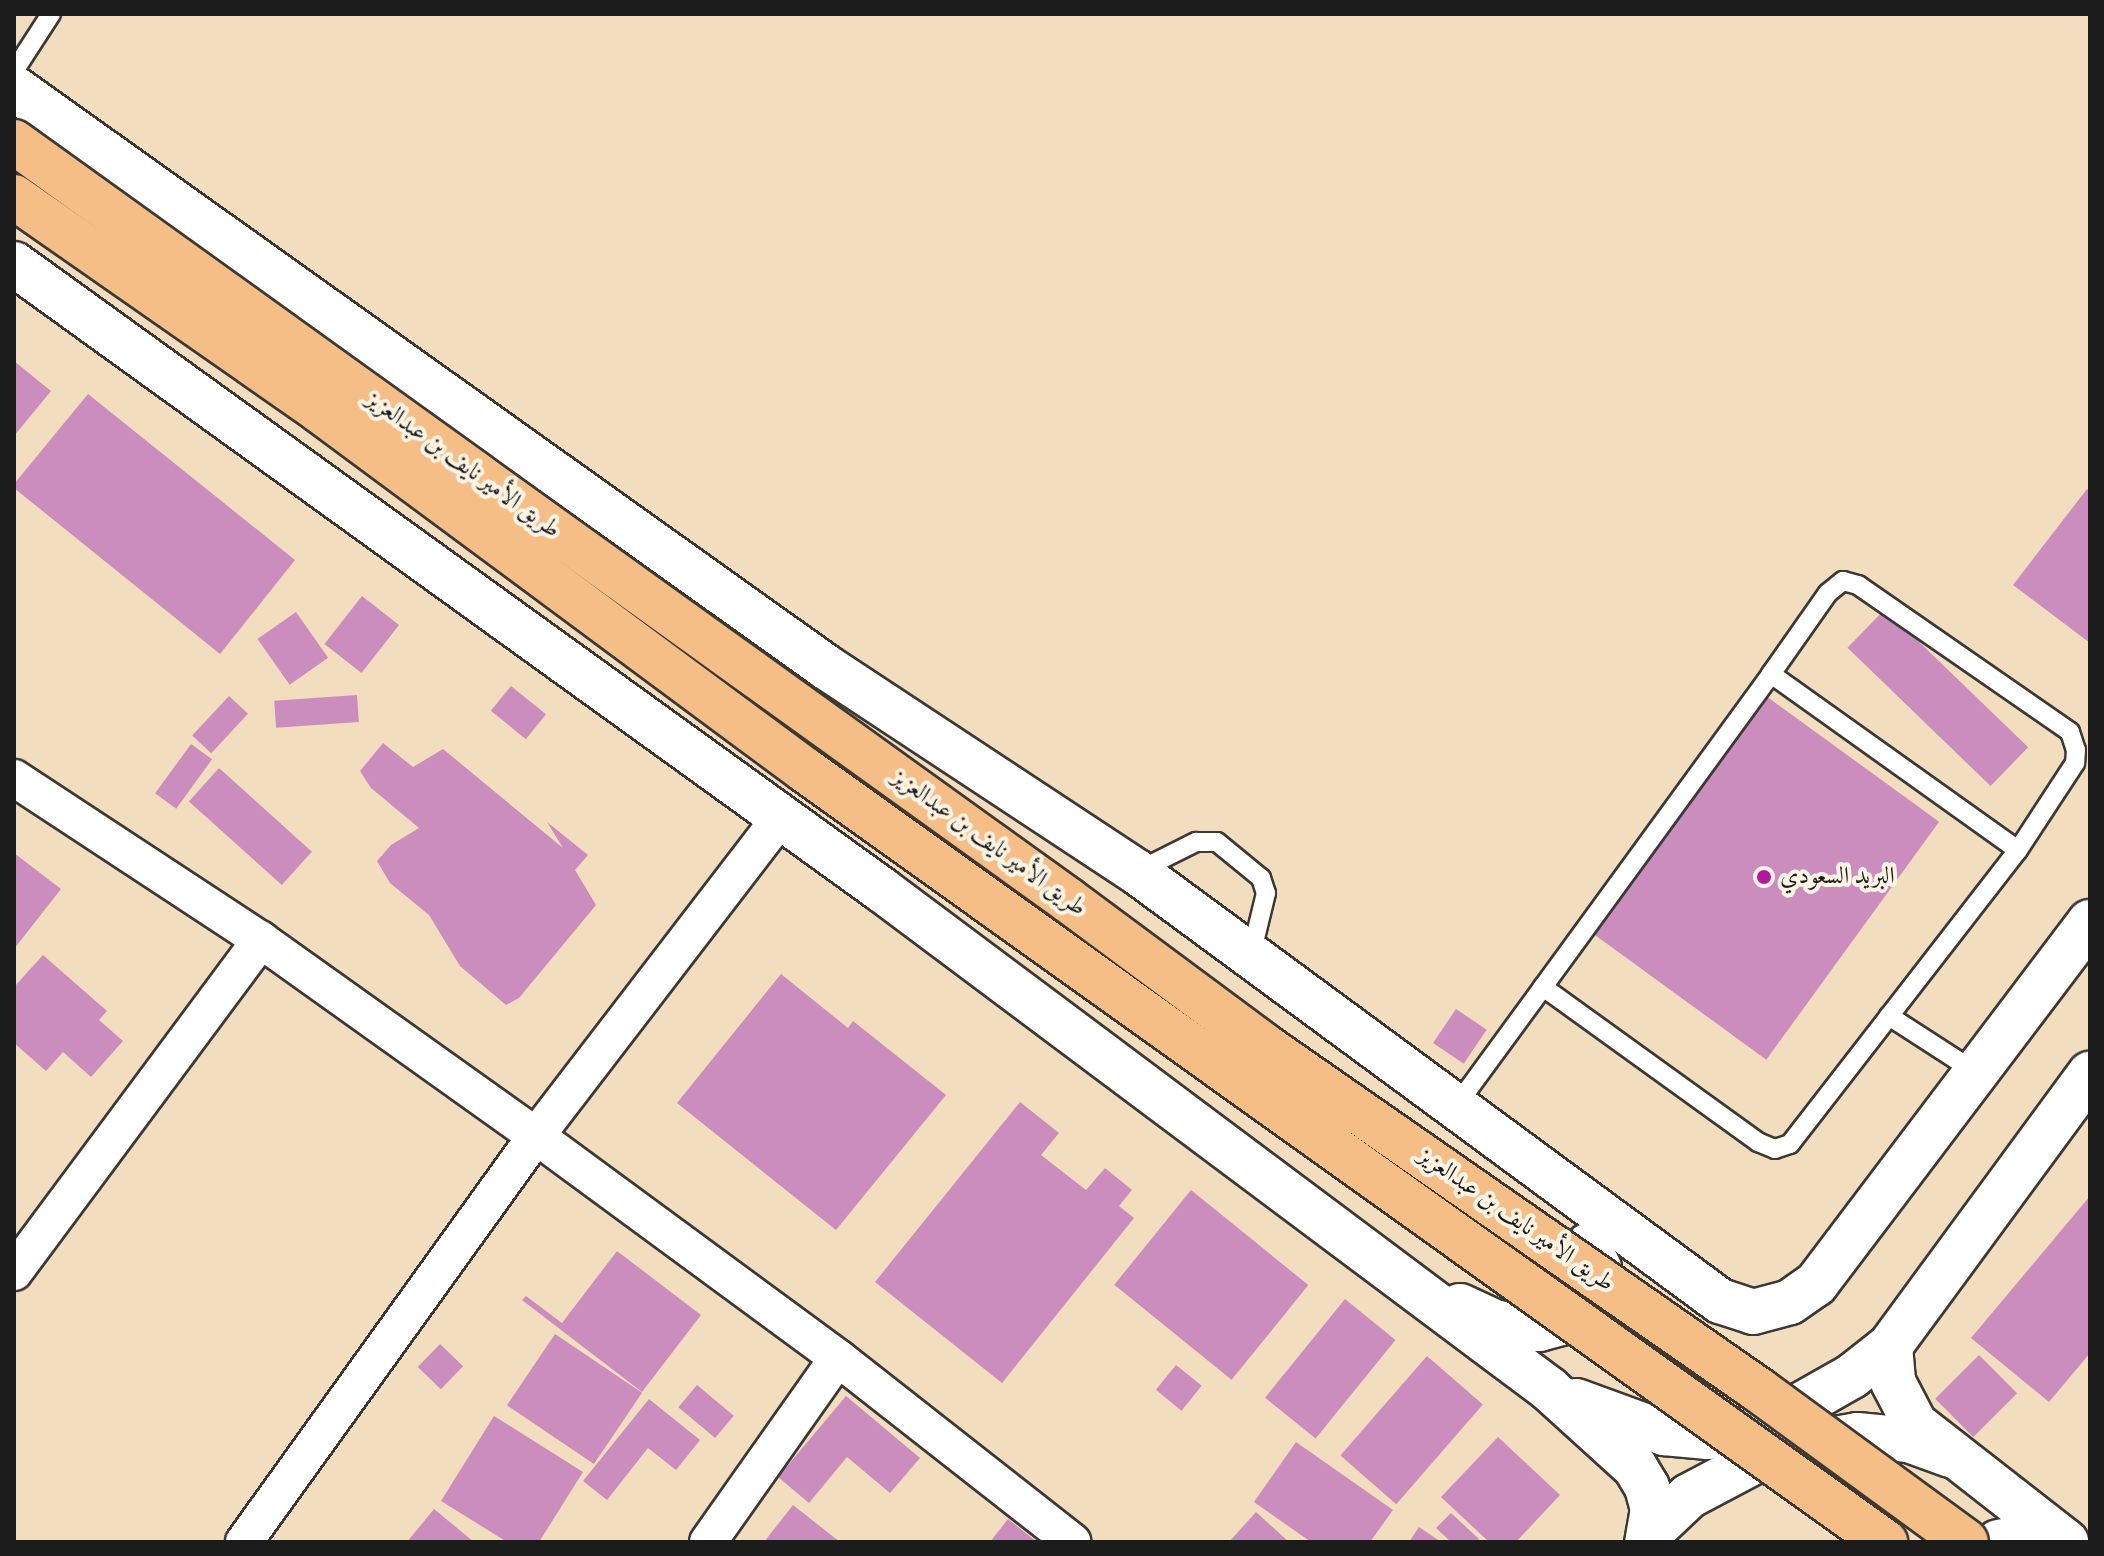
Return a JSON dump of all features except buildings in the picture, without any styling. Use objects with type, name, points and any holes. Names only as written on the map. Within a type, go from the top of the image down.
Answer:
[{"type":"main road","name":"طريق الأمير نايف بن عبدالعزيز","points":[[14,142],[1056,891],[1263,1045],[1760,1391],[1966,1542]]},
{"type":"main road","name":"طريق الأمير نايف بن عبدالعزيز","points":[[14,197],[319,410],[805,770],[1885,1542]]},
{"type":"street","points":[[14,88],[826,667],[1137,872],[1455,1109],[1720,1301],[1753,1312],[1790,1302],[1816,1284],[2090,922]]},
{"type":"street","points":[[14,264],[780,818],[1549,1389],[1635,1467],[1647,1487],[1653,1509],[1649,1537]]},
{"type":"street","points":[[14,778],[261,940],[536,1136],[838,1358],[1073,1542]]},
{"type":"street","points":[[244,1542],[536,1136],[780,818]]},
{"type":"street","points":[[14,1272],[261,940]]},
{"type":"street","points":[[1549,1389],[1613,1417],[1664,1433],[1708,1437],[1748,1429],[1778,1418],[1852,1376],[1890,1346],[2090,1074]]},
{"type":"street","points":[[1403,1280],[1494,1322],[1523,1328],[1557,1326],[1578,1313],[1597,1284],[1599,1268],[1593,1252],[1525,1160]]},
{"type":"street","points":[[1890,1346],[1893,1382],[1900,1401],[1915,1424],[1950,1455],[2066,1542]]},
{"type":"street","points":[[708,1542],[838,1358]]},
{"type":"street","points":[[1649,1537],[1689,1496],[1778,1449],[1857,1435],[1909,1440],[1950,1455]]},
{"type":"street","points":[[1998,1542],[2023,1537],[2033,1542]]},
{"type":"lane","points":[[14,71],[51,14]]},
{"type":"lane","points":[[1455,1109],[1543,987],[1771,674],[1828,593],[1843,581],[1858,585],[2070,732],[2076,750],[2075,763],[2018,850],[1790,1144],[1775,1149],[1758,1142],[1543,987]]},
{"type":"lane","points":[[1771,674],[2018,850]]},
{"type":"lane","points":[[1137,872],[1196,842],[1217,842],[1237,856],[1256,871],[1266,893],[1251,958]]},
{"type":"lane","points":[[1889,1016],[1977,1073]]},
{"type":"place","name":"البريد السعودي","points":[[1764,877]]}]
